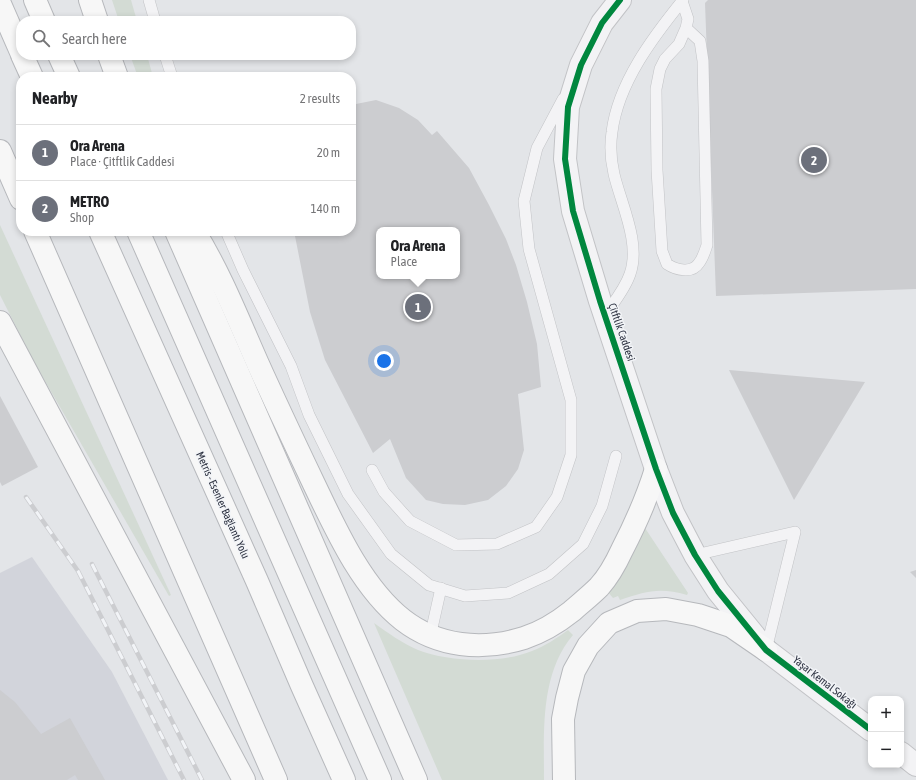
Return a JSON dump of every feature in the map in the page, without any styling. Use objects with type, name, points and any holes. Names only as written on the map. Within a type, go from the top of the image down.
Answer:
[{"type":"highway","points":[[35,0],[42,16]]},
{"type":"highway","points":[[90,0],[95,16]]},
{"type":"highway","points":[[0,4],[16,41]]},
{"type":"highway","points":[[24,60],[30,72]]},
{"type":"highway","points":[[61,60],[67,72]]},
{"type":"highway","points":[[111,60],[115,72]]},
{"type":"highway","points":[[0,151],[16,188]]},
{"type":"highway","points":[[37,236],[276,780]]},
{"type":"highway","name":"Metris - Esenler Bağlantı Yolu","points":[[102,236],[254,573],[344,780]]},
{"type":"highway","points":[[140,236],[380,780]]},
{"type":"highway","points":[[178,236],[416,780]]},
{"type":"highway","points":[[197,236],[225,290],[279,411],[343,543],[368,582],[385,604],[404,621],[430,637],[453,644],[482,646],[501,644],[535,634],[557,623],[600,586],[615,565],[646,500],[656,469]]},
{"type":"highway","points":[[0,322],[244,780]]},
{"type":"highway","points":[[564,780],[564,718],[567,698],[574,671],[588,646],[609,623],[638,612],[666,609],[698,615],[731,626],[766,650]]},
{"type":"street","name":"Çitftlik Caddesi","points":[[620,0],[602,23],[581,65],[568,107],[565,159],[573,211],[605,315],[656,469],[673,513],[695,555],[718,591],[766,650]]},
{"type":"street","name":"Yaşar Kemal Sokağı","points":[[766,650],[868,728]]},
{"type":"street","points":[[904,755],[916,765]]},
{"type":"lane","points":[[149,0],[154,16]]},
{"type":"lane","points":[[682,1],[688,19],[686,28],[679,44],[665,59],[660,69],[656,89],[657,170],[662,251],[667,264],[679,270],[690,269],[699,264],[707,245],[703,61],[700,41],[686,28]]},
{"type":"lane","points":[[605,315],[622,292],[631,274],[634,258],[632,239],[614,173],[611,153],[615,113],[628,80],[652,41],[682,1]]},
{"type":"lane","points":[[167,60],[170,72]]},
{"type":"lane","points":[[372,470],[384,492],[410,522],[456,545],[497,544],[536,527],[557,497],[571,455],[571,400],[529,249],[524,201],[537,148],[581,65]]},
{"type":"lane","points":[[228,236],[243,270],[291,366],[309,415],[348,494],[391,554],[429,585],[466,596],[508,593],[549,574],[583,544],[602,506],[616,456]]},
{"type":"lane","points":[[695,555],[795,532],[766,650]]},
{"type":"lane","points":[[430,637],[441,588]]},
{"type":"shaded area","points":[[112,0],[131,0],[136,16],[117,16]]},
{"type":"shaded area","points":[[132,60],[148,60],[152,72],[136,72]]},
{"type":"shaded area","points":[[0,225],[171,595],[169,596],[34,362],[0,295]]},
{"type":"shaded area","points":[[643,525],[688,593],[687,595],[669,591],[653,591],[620,600],[618,596],[613,598],[607,591]]},
{"type":"shaded area","points":[[32,557],[112,672],[168,780],[0,780],[0,573]]},
{"type":"shaded area","points":[[374,623],[401,641],[418,650],[445,657],[475,660],[505,658],[532,651],[542,647],[568,630],[573,635],[562,650],[549,685],[544,723],[544,780],[442,780]]},
{"type":"building","points":[[708,0],[916,0],[916,289],[716,296],[705,3]]},
{"type":"building","points":[[376,100],[399,108],[418,120],[432,135],[437,131],[469,168],[506,239],[516,265],[527,302],[537,344],[541,387],[518,394],[524,450],[518,469],[506,486],[488,500],[465,505],[443,504],[426,500],[406,478],[390,439],[373,453],[325,360],[310,312],[295,236],[356,236],[356,104]]},
{"type":"building","points":[[729,370],[865,382],[794,500]]},
{"type":"building","points":[[0,396],[38,467],[2,486],[0,482]]},
{"type":"building","points":[[916,570],[916,578],[910,572]]},
{"type":"building","points":[[0,690],[15,702],[41,734],[70,718],[105,780],[78,780],[75,775],[67,780],[0,780]]},
{"type":"railway","points":[[26,497],[78,571],[184,780]]},
{"type":"railway","points":[[92,564],[202,780]]},
{"type":"cycle path","points":[[620,0],[602,23],[581,65],[568,107],[565,159],[573,211],[600,301],[656,469],[673,513],[695,555],[718,591],[766,650],[868,728]]},
{"type":"place","name":"METRO","points":[[814,160]]},
{"type":"place","name":"Ora Arena","points":[[418,307]]}]
